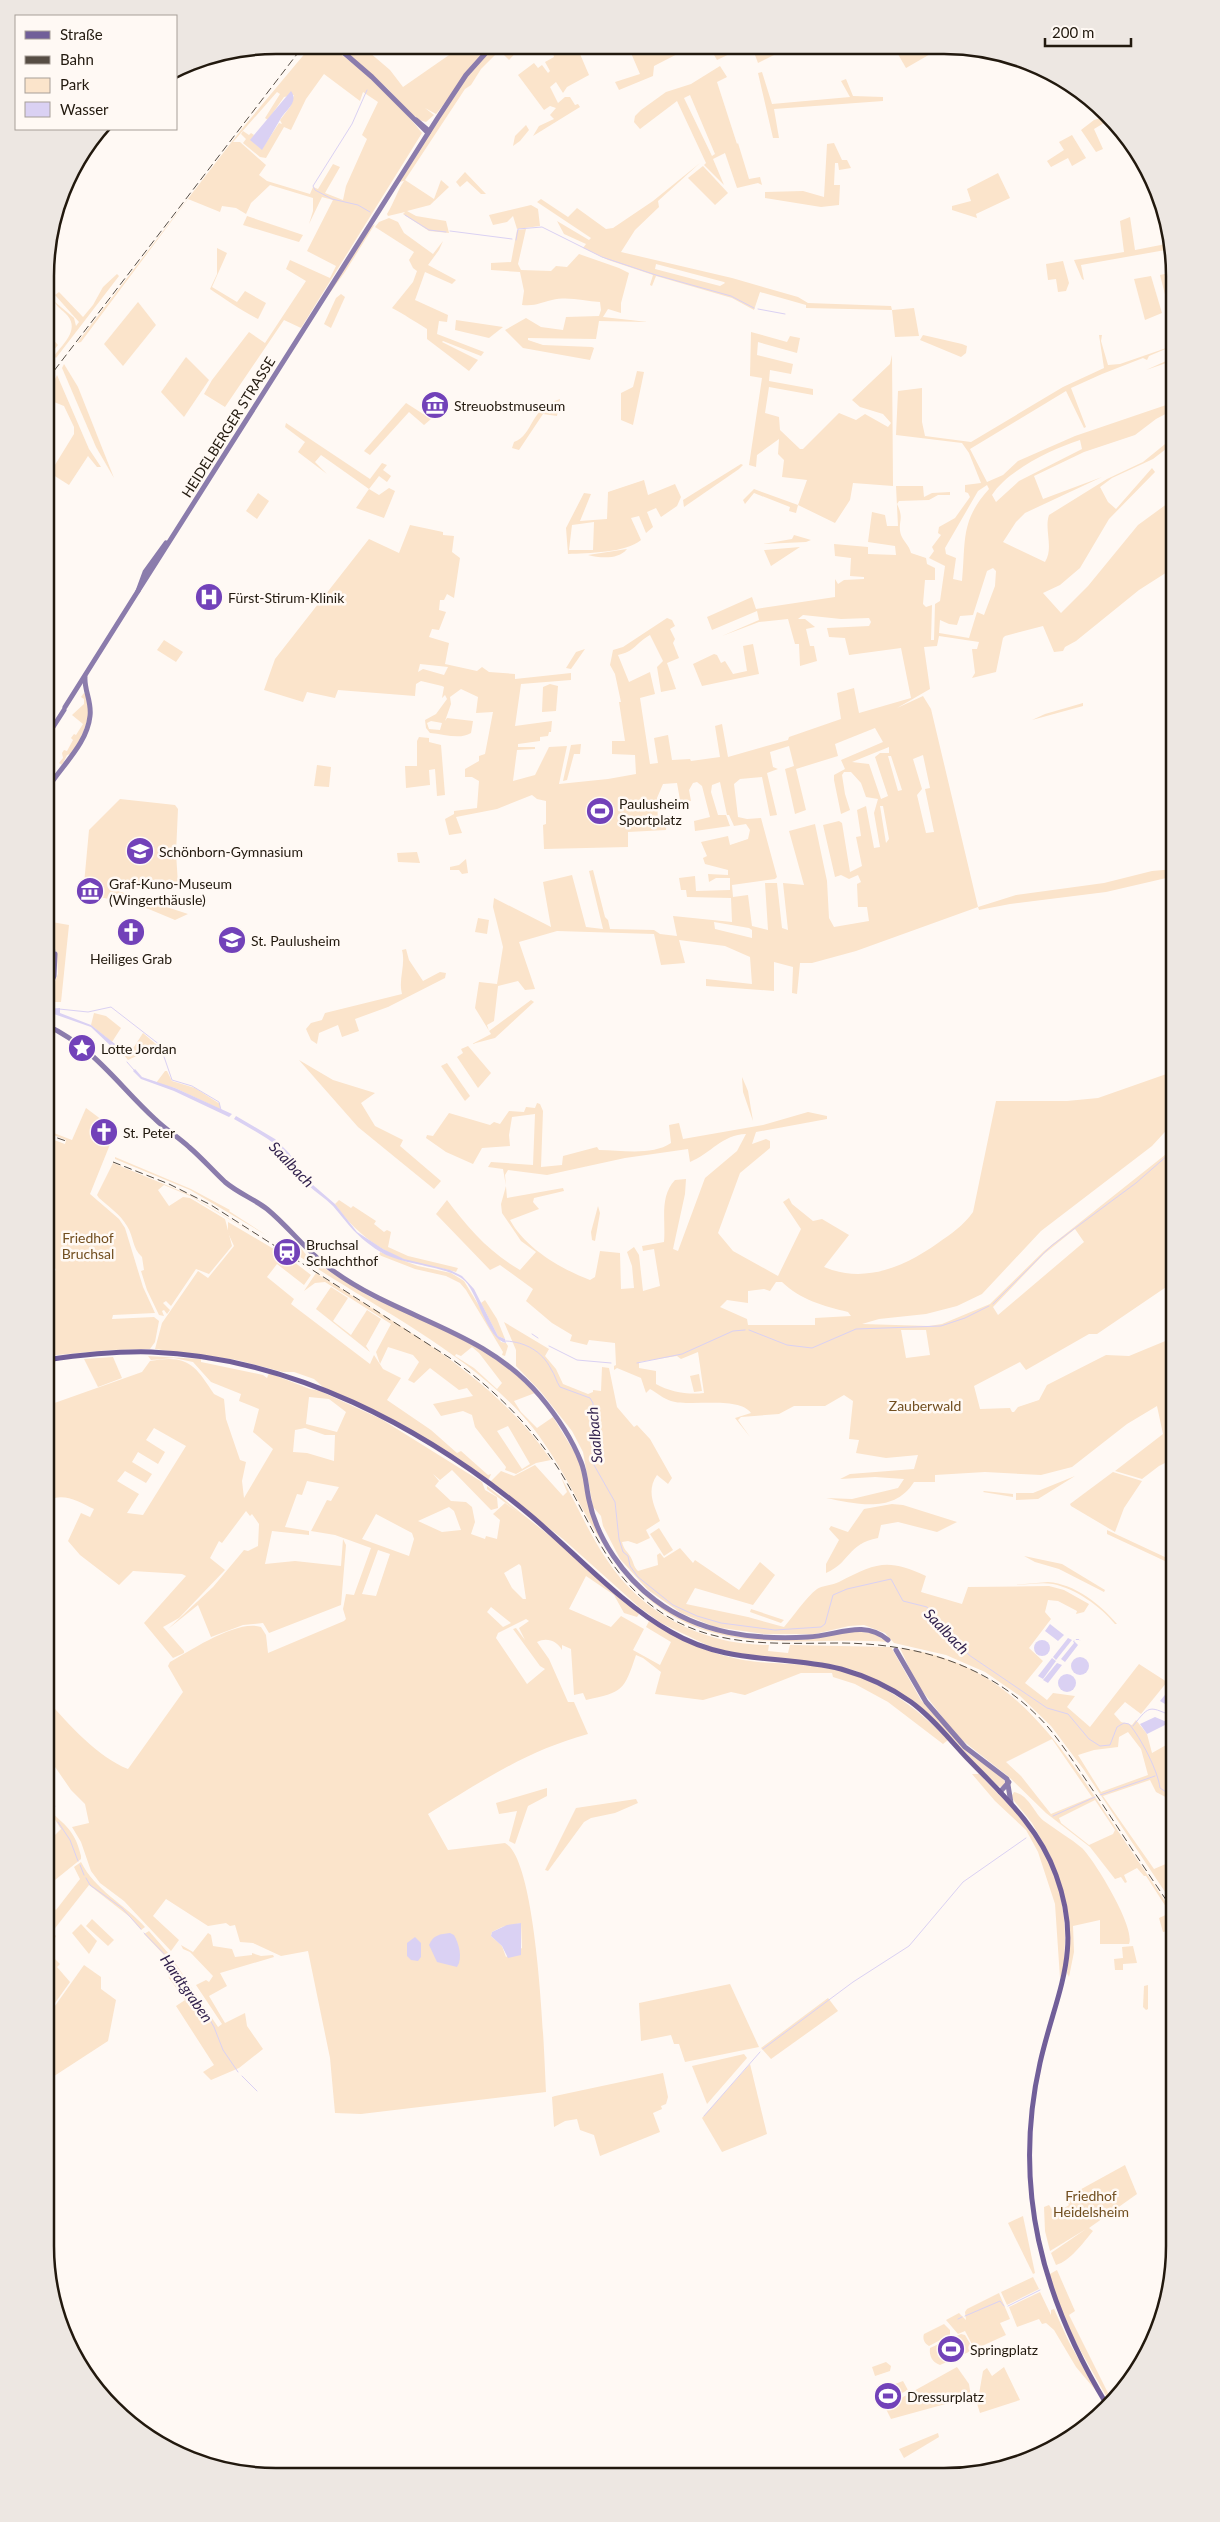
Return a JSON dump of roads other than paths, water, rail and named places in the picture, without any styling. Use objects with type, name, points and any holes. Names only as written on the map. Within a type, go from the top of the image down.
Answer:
[{"type":"main road","points":[[343,54],[354,61]]},
{"type":"main road","points":[[346,54],[428,132]]},
{"type":"main road","name":"HEIDELBERGER STRASSE","points":[[54,725],[138,591],[145,572],[175,533],[428,132],[466,75],[485,54]]},
{"type":"main road","points":[[414,118],[422,123],[428,132]]},
{"type":"main road","points":[[422,123],[437,119]]},
{"type":"main road","points":[[54,778],[68,762],[89,723],[89,697],[85,676]]},
{"type":"main road","points":[[74,693],[82,692],[89,697]]},
{"type":"main road","points":[[54,976],[55,954]]},
{"type":"main road","points":[[54,1029],[93,1054],[157,1121],[187,1145],[225,1182],[268,1210],[330,1269],[373,1296],[437,1323],[482,1347],[528,1384],[548,1407],[576,1451],[584,1473],[593,1514],[610,1550],[626,1572],[653,1598],[684,1618],[702,1626],[740,1636],[807,1638],[854,1628],[870,1630],[888,1640]]},
{"type":"main road","points":[[54,1359],[135,1352],[201,1357],[248,1365],[284,1375],[341,1397],[414,1436],[481,1479],[527,1513],[637,1609],[676,1635],[712,1650],[736,1656],[818,1665],[845,1670],[870,1679],[896,1692],[935,1724],[1002,1794],[1032,1829],[1048,1855],[1061,1890],[1068,1928],[1068,1948],[1062,1988],[1040,2061],[1032,2108],[1030,2180],[1037,2236],[1045,2273],[1065,2326],[1104,2400]]},
{"type":"main road","points":[[896,1650],[926,1702],[959,1741],[972,1755],[1006,1777],[1011,1804]]},
{"type":"main road","points":[[1002,1794],[1009,1785]]},
{"type":"water","points":[[291,91],[294,99],[293,102],[262,150],[250,140]]},
{"type":"water","points":[[54,1008],[60,1008],[60,1013],[91,1025],[115,1044],[114,1049],[91,1027],[54,1014]]},
{"type":"water","points":[[135,1069],[142,1077],[175,1088],[232,1114],[229,1117],[174,1091],[141,1079],[133,1071]]},
{"type":"water","points":[[236,1116],[275,1139],[289,1153],[306,1179],[335,1204],[357,1232],[383,1249],[404,1259],[450,1270],[462,1276],[474,1289],[498,1336],[505,1339],[506,1343],[499,1340],[488,1326],[475,1296],[465,1281],[436,1268],[389,1256],[371,1246],[354,1230],[333,1206],[307,1184],[281,1150],[262,1135],[234,1119]]},
{"type":"water","points":[[1050,1624],[1064,1635],[1058,1641],[1045,1631]]},
{"type":"water","points":[[1068,1638],[1072,1640],[1056,1660],[1053,1657]]},
{"type":"water","points":[[1042,1640],[1048,1642],[1050,1648],[1048,1654],[1042,1656],[1036,1654],[1034,1648],[1036,1642]]},
{"type":"water","points":[[1076,1640],[1074,1641],[1078,1645],[1065,1662],[1061,1659],[1074,1643],[1073,1641]]},
{"type":"water","points":[[1076,1657],[1084,1657],[1089,1662],[1087,1673],[1076,1675],[1071,1670],[1071,1662]]},
{"type":"water","points":[[1052,1658],[1056,1661],[1043,1679],[1038,1676]]},
{"type":"water","points":[[1057,1663],[1062,1665],[1048,1683],[1043,1680]]},
{"type":"water","points":[[1063,1674],[1071,1674],[1076,1679],[1074,1690],[1063,1692],[1058,1687],[1058,1679]]},
{"type":"water","points":[[1166,1694],[1166,1705],[1160,1701]]},
{"type":"water","points":[[1155,1717],[1166,1722],[1166,1724],[1147,1734],[1140,1724]]},
{"type":"water","points":[[521,1923],[521,1955],[508,1958],[502,1946],[491,1936],[492,1932],[507,1925]]},
{"type":"water","points":[[450,1933],[454,1935],[460,1951],[457,1967],[437,1962],[429,1945],[437,1936]]},
{"type":"water","points":[[415,1937],[421,1943],[421,1957],[418,1961],[411,1960],[407,1956],[407,1943]]},
{"type":"waterway","points":[[367,90],[352,124],[313,186],[315,190],[332,199],[358,205],[370,212]]},
{"type":"waterway","points":[[405,215],[429,230],[446,232]]},
{"type":"waterway","points":[[516,240],[518,229],[542,227],[602,257],[656,275],[731,296],[754,308]]},
{"type":"waterway","points":[[450,231],[512,239]]},
{"type":"waterway","points":[[758,309],[785,314]]},
{"type":"waterway","points":[[59,1009],[88,1012],[111,1007],[160,1045],[172,1080],[192,1086],[219,1102],[221,1110]]},
{"type":"waterway","name":"Saalbach","points":[[127,1062],[134,1070]]},
{"type":"waterway","points":[[993,1304],[1051,1246],[1136,1183],[1166,1157]]},
{"type":"waterway","points":[[749,1330],[787,1345],[812,1348],[856,1329],[941,1326],[965,1318],[989,1306]]},
{"type":"waterway","points":[[637,1363],[682,1354],[733,1331],[745,1330]]},
{"type":"waterway","points":[[532,1334],[538,1338]]},
{"type":"waterway","name":"Saalbach","points":[[506,1341],[520,1343],[538,1352],[547,1363],[560,1387],[590,1398],[593,1403],[593,1425],[596,1441],[594,1465],[615,1502],[619,1539],[623,1552],[628,1556],[630,1566],[638,1577],[673,1605],[697,1616],[721,1623],[775,1630],[821,1627],[825,1624],[833,1595],[847,1589],[891,1579],[903,1601],[927,1607],[969,1655],[1047,1708],[1068,1714],[1089,1739],[1100,1746],[1110,1745],[1117,1727],[1124,1723],[1129,1724],[1148,1755],[1160,1788],[1166,1792]]},
{"type":"waterway","points":[[549,1346],[577,1360],[611,1363]]},
{"type":"waterway","points":[[1133,1726],[1147,1710],[1155,1709],[1166,1713]]},
{"type":"waterway","points":[[1100,1795],[1155,1776]]},
{"type":"waterway","points":[[1053,1816],[1095,1797]]},
{"type":"waterway","name":"Hardtgraben","points":[[58,1822],[70,1840],[78,1861]]},
{"type":"waterway","points":[[763,2049],[853,1982],[909,1946],[963,1882],[1026,1838]]},
{"type":"waterway","name":"Hardtgraben","points":[[80,1865],[84,1875]]},
{"type":"waterway","name":"Hardtgraben","points":[[86,1878],[90,1885],[122,1908],[141,1929]]},
{"type":"waterway","name":"Hardtgraben","points":[[144,1933],[172,1962],[195,1994],[214,2027],[223,2050],[238,2072]]},
{"type":"waterway","points":[[704,2116],[760,2052]]},
{"type":"waterway","name":"Hardtgraben","points":[[242,2076],[257,2091]]},
{"type":"waterway","points":[[1008,2306],[1040,2290]]},
{"type":"waterway","points":[[965,2316],[1000,2301],[1004,2306]]},
{"type":"waterway","points":[[958,2319],[962,2317]]},
{"type":"railway","points":[[54,371],[297,54]]},
{"type":"railway","points":[[54,1137],[66,1141]]},
{"type":"railway","points":[[113,1162],[169,1184],[211,1205],[453,1360],[483,1383],[524,1423],[547,1452],[570,1488],[613,1565],[643,1598],[662,1613],[683,1625],[705,1633],[749,1642],[871,1644],[928,1654],[954,1662],[1004,1688],[1027,1706],[1055,1736],[1166,1900]]},
{"type":"place","name":"Streuobstmuseum","points":[[435,405]]},
{"type":"place","name":"Fürst-Stirum-Klinik","points":[[209,597]]},
{"type":"place","name":"Paulusheim Sportplatz","points":[[600,811]]},
{"type":"place","name":"Schönborn-Gymnasium","points":[[140,851]]},
{"type":"place","name":"Graf-Kuno-Museum (Wingerthäusle)","points":[[90,891]]},
{"type":"place","name":"Heiliges Grab","points":[[131,932]]},
{"type":"place","name":"St. Paulusheim","points":[[232,940]]},
{"type":"place","name":"Lotte Jordan","points":[[82,1048]]},
{"type":"place","name":"St. Peter","points":[[104,1132]]},
{"type":"place","name":"Bruchsal Schlachthof","points":[[287,1252]]},
{"type":"place","name":"Springplatz","points":[[951,2349]]},
{"type":"place","name":"Dressurplatz","points":[[888,2396]]},
{"type":"park label","name":"Friedhof Bruchsal","points":[[88,1246]]},
{"type":"park label","name":"Zauberwald","points":[[925,1405]]},
{"type":"park label","name":"Friedhof Heidelsheim","points":[[1091,2204]]}]
